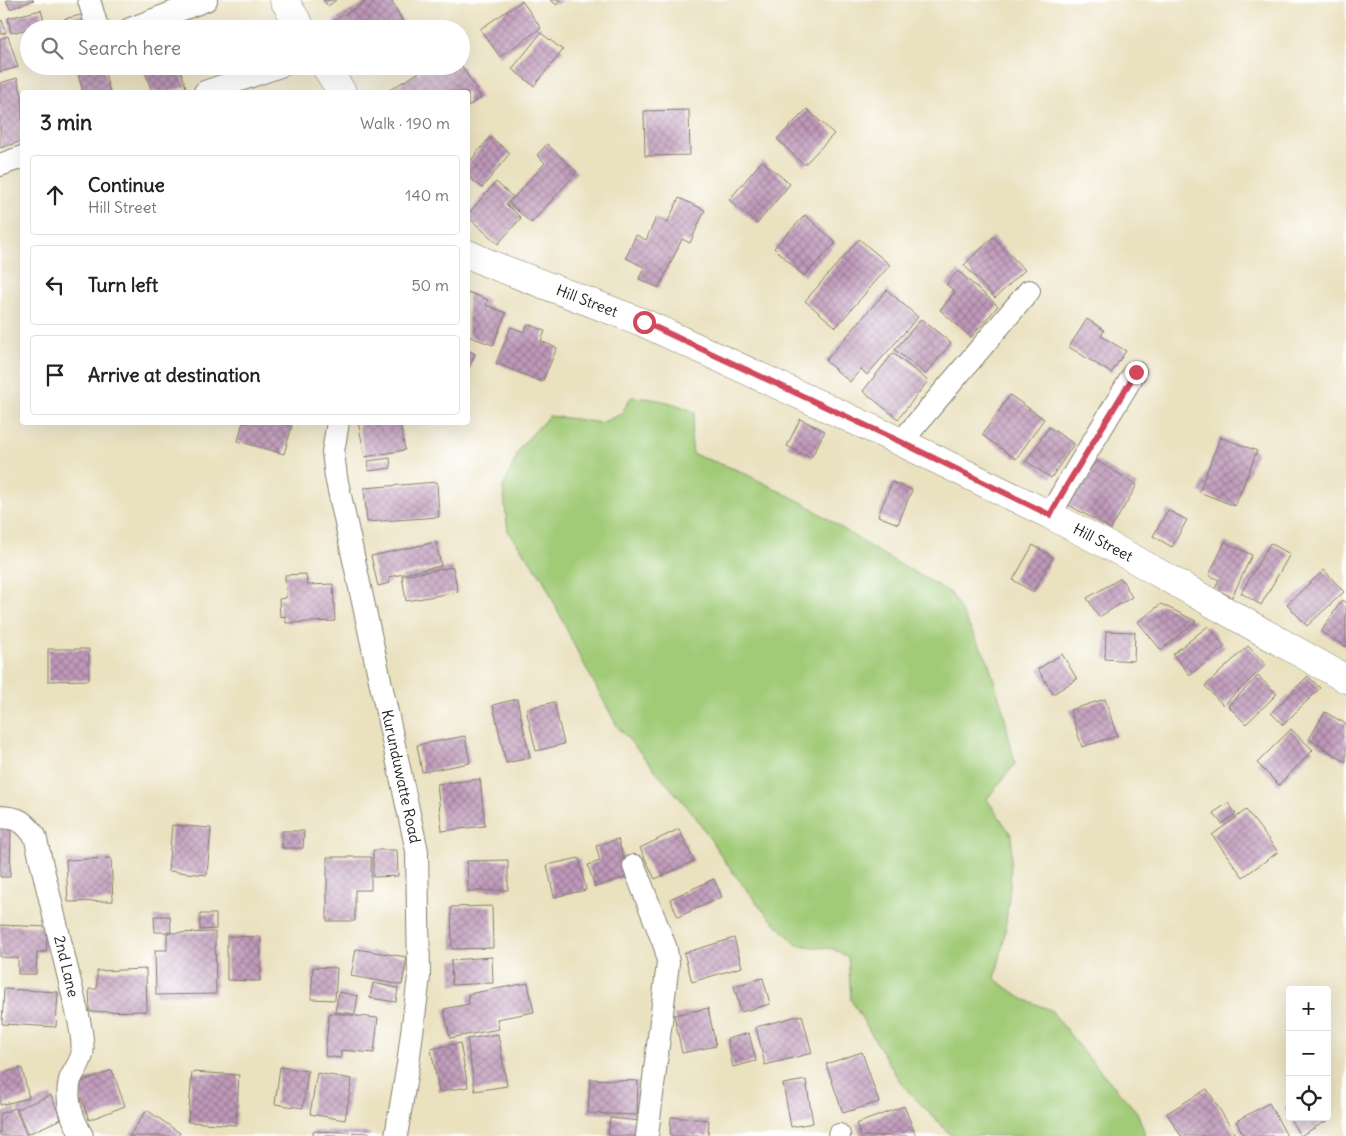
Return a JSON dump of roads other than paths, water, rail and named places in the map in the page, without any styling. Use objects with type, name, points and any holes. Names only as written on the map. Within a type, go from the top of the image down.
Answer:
[{"type":"main road","points":[[284,0],[296,20]]},
{"type":"main road","points":[[331,75],[341,90]]},
{"type":"main road","name":"Hill Street","points":[[470,255],[644,322],[901,442],[1050,515],[1134,559],[1346,680]]},
{"type":"street","points":[[89,0],[95,20]]},
{"type":"street","points":[[154,20],[206,0]]},
{"type":"street","points":[[212,90],[254,75]]},
{"type":"street","points":[[0,165],[20,158]]},
{"type":"street","points":[[901,442],[1029,291]]},
{"type":"street","points":[[1050,515],[1136,372]]},
{"type":"street","name":"Kurunduwatte Road","points":[[338,425],[333,452],[336,477],[417,851],[419,977],[408,1064],[396,1136]]},
{"type":"street","name":"2nd Lane","points":[[0,816],[24,822],[35,836],[79,1020],[82,1056],[70,1080],[68,1100],[75,1123],[82,1136]]},
{"type":"street","points":[[634,866],[666,949],[668,963],[647,1136]]}]
